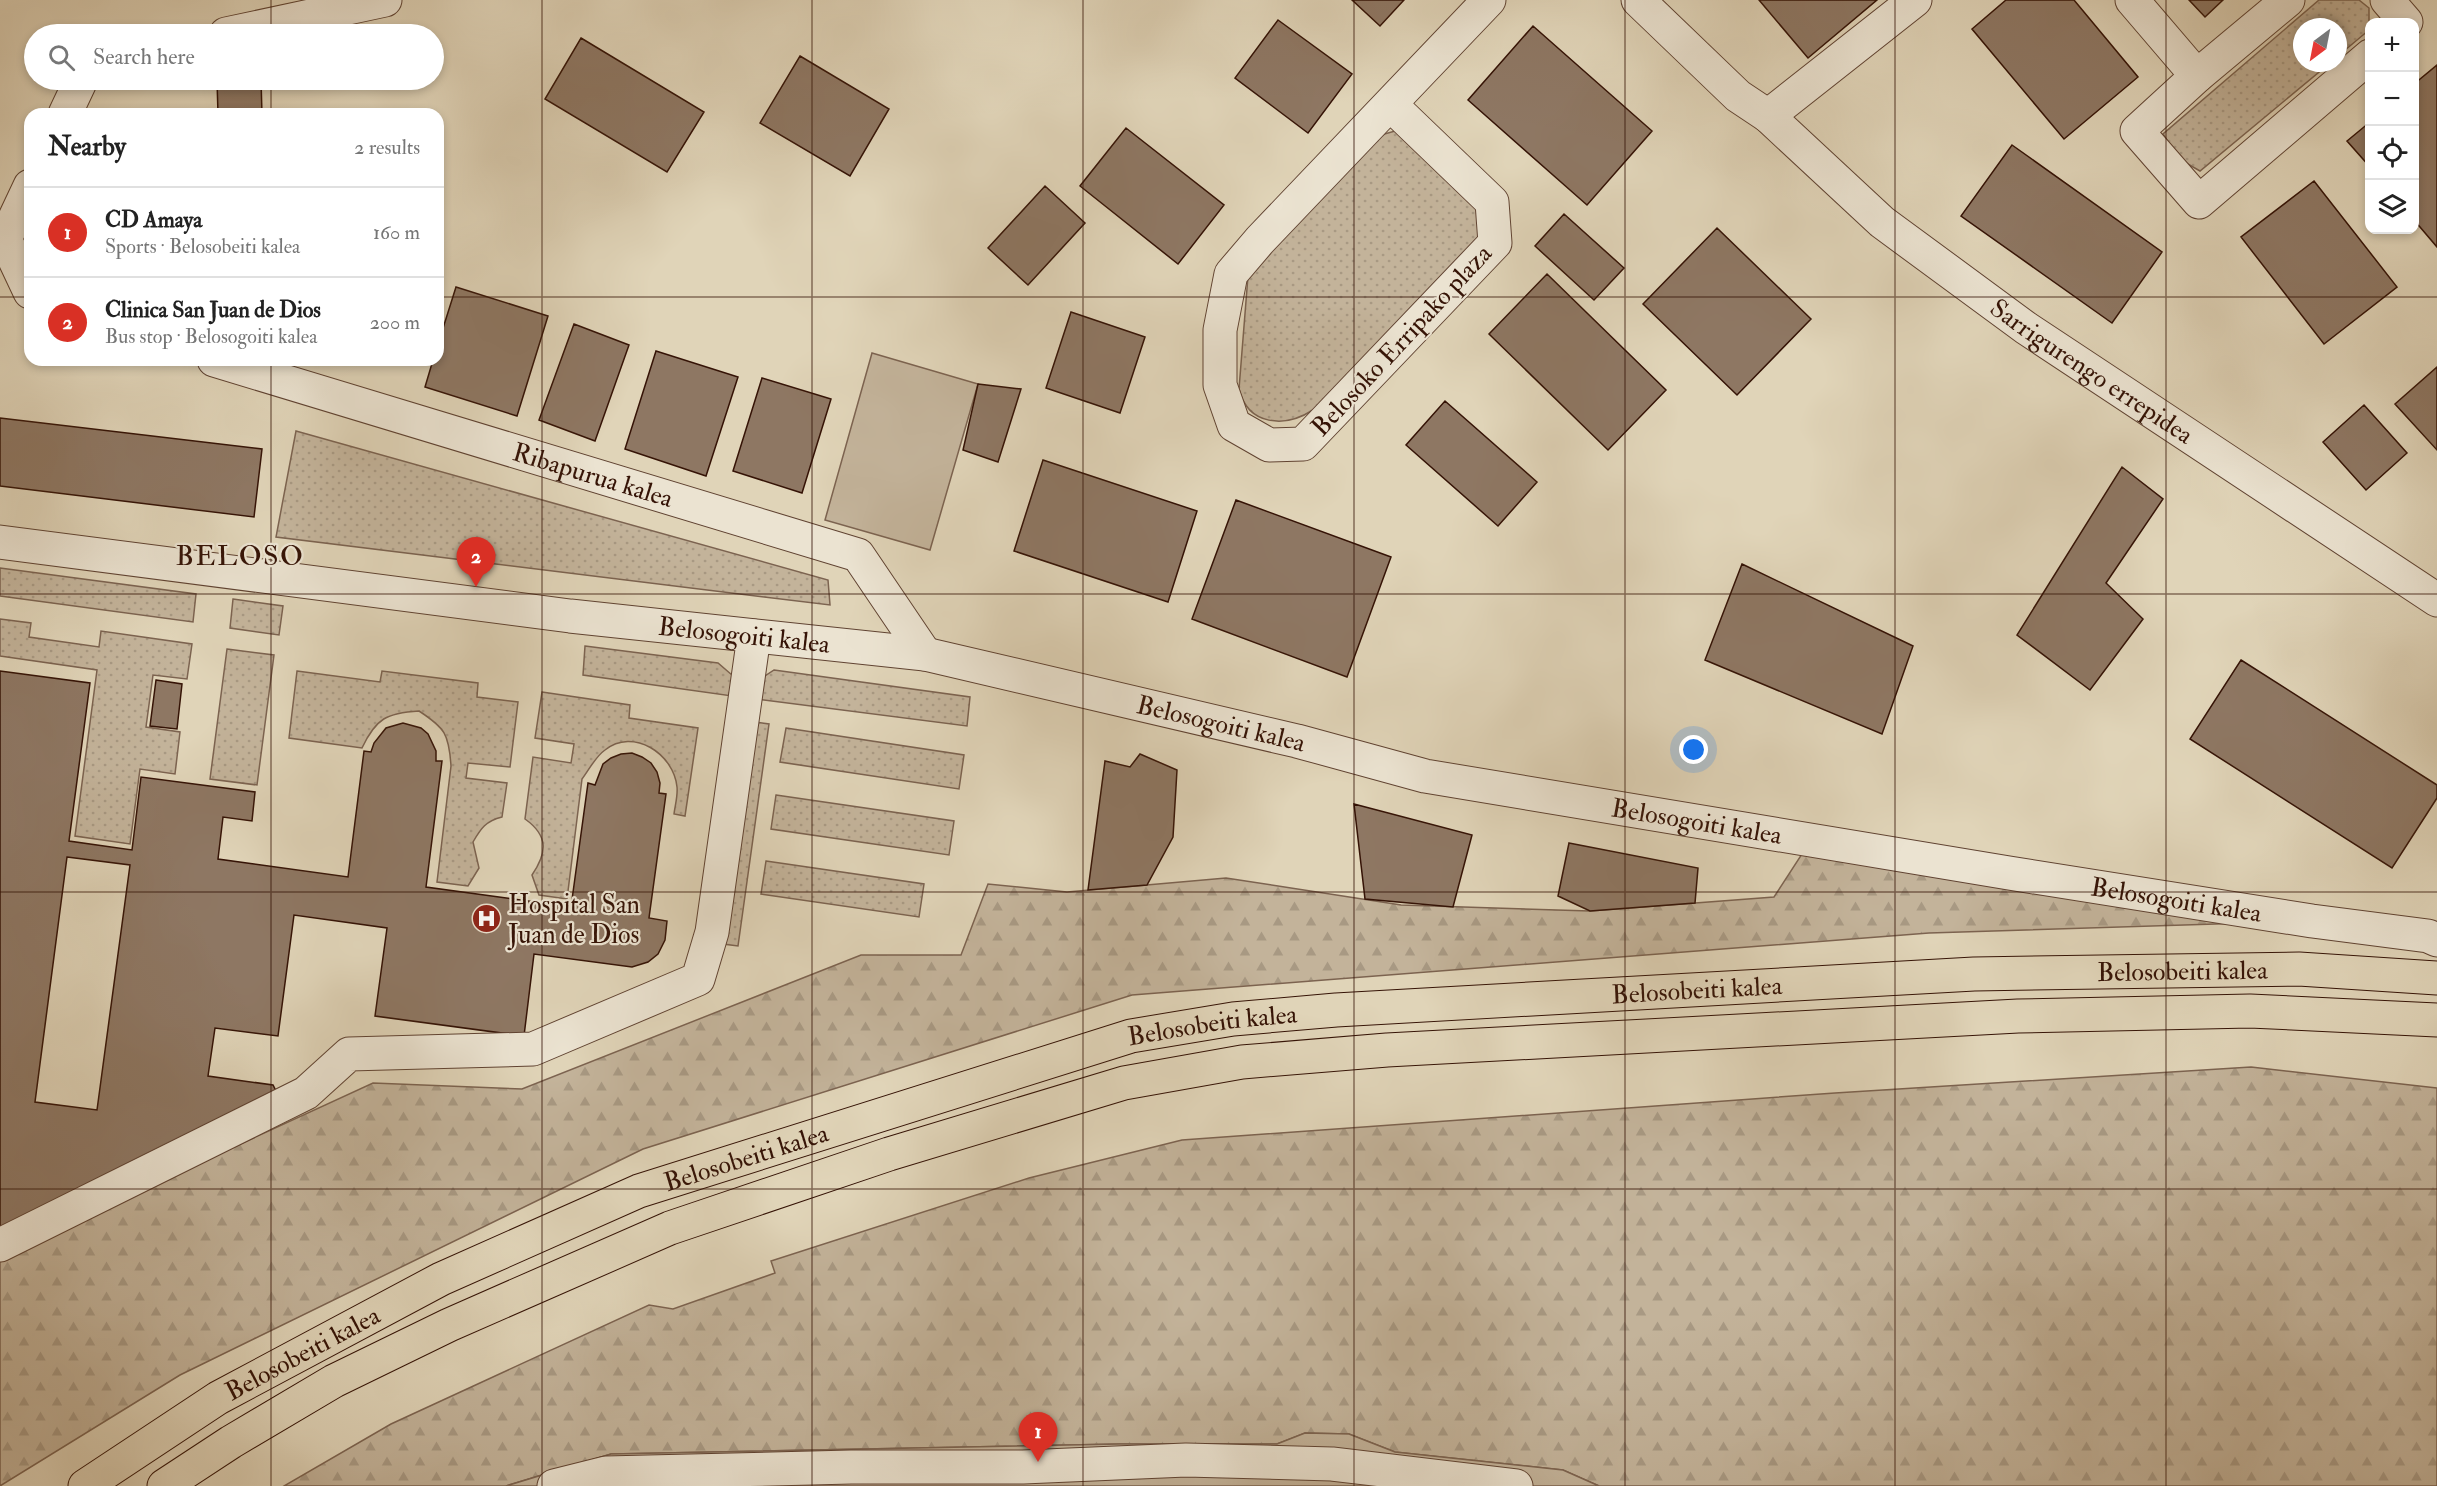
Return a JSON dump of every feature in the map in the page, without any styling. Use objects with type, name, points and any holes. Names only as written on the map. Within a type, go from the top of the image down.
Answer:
[{"type":"main road","name":"Belosobeiti kalea","points":[[85,1486],[218,1398],[441,1279],[639,1191],[1131,1036],[1233,1019],[1336,1010],[1974,974],[2299,969],[2437,978]]},
{"type":"main road","name":"Belosobeiti kalea","points":[[164,1486],[231,1442],[334,1382],[449,1325],[670,1228],[889,1154],[1124,1083],[1242,1062],[1387,1050],[2018,1016],[2250,1011],[2437,1020]]},
{"type":"street","points":[[273,24],[385,0]]},
{"type":"street","name":"Belosoko Erripako plaza","points":[[1390,104],[1492,202],[1495,243],[1303,444],[1269,445],[1234,425],[1220,385],[1220,330],[1230,274],[1260,240],[1489,0]]},
{"type":"street","name":"Sarrigurengo errepidea","points":[[1638,0],[1738,96],[1768,116],[1881,222],[2026,327],[2437,600]]},
{"type":"street","points":[[1768,116],[1915,0]]},
{"type":"street","points":[[2132,0],[2197,76]]},
{"type":"street","points":[[2288,0],[2197,76],[2137,131],[2199,202],[2365,60]]},
{"type":"street","points":[[2387,0],[2403,18]]},
{"type":"street","points":[[68,108],[76,90]]},
{"type":"street","points":[[24,199],[5,239],[24,279]]},
{"type":"street","name":"Ribapurua kalea","points":[[234,366],[858,555],[925,654]]},
{"type":"street","name":"Belosogoiti kalea","points":[[0,542],[471,604],[925,654],[1297,741],[1425,776],[2009,873],[2312,921],[2428,936],[2437,940]]},
{"type":"street","points":[[0,1245],[306,1093],[349,1054],[533,1049],[698,979],[712,932],[754,636]]},
{"type":"street","points":[[554,1486],[606,1473],[851,1467],[1023,1467],[1186,1460],[1332,1464],[1516,1486]]},
{"type":"green space","points":[[2319,0],[2359,0],[2369,8],[2369,18],[2365,18],[2365,33],[2347,48],[2347,18],[2298,18]]},
{"type":"green space","points":[[2293,22],[2293,72],[2319,72],[2200,171],[2179,159],[2163,134]]},
{"type":"green space","points":[[1395,131],[1483,209],[1483,230],[1475,243],[1313,410],[1291,420],[1269,420],[1259,417],[1250,410],[1239,389],[1248,276],[1381,135]]},
{"type":"green space","points":[[872,353],[978,384],[930,550],[825,520]]},
{"type":"green space","points":[[296,431],[828,580],[830,605],[276,537]]},
{"type":"green space","points":[[0,568],[196,594],[193,622],[0,596]]},
{"type":"green space","points":[[233,599],[283,606],[279,635],[230,628]]},
{"type":"green space","points":[[0,619],[31,623],[29,637],[99,647],[101,631],[192,644],[187,679],[153,675],[146,727],[180,732],[175,774],[140,769],[130,844],[75,836],[97,670],[0,656]]},
{"type":"green space","points":[[585,646],[718,663],[732,675],[732,696],[583,675]]},
{"type":"green space","points":[[227,649],[274,655],[257,785],[210,779]]},
{"type":"green space","points":[[774,670],[970,697],[967,726],[757,699],[762,678]]},
{"type":"green space","points":[[297,671],[380,682],[382,671],[478,683],[477,697],[518,702],[510,767],[468,763],[466,778],[507,783],[502,817],[485,826],[473,842],[479,868],[468,886],[437,882],[451,766],[449,746],[440,727],[419,711],[399,713],[384,719],[372,730],[362,748],[289,738]]},
{"type":"green space","points":[[542,692],[630,705],[629,718],[698,728],[685,816],[674,814],[677,790],[674,775],[660,755],[650,748],[628,741],[605,750],[595,760],[582,779],[567,899],[539,895],[532,875],[543,852],[542,838],[533,825],[525,819],[533,757],[571,763],[574,744],[535,738]]},
{"type":"green space","points":[[755,722],[769,724],[738,946],[723,944]]},
{"type":"green space","points":[[786,728],[964,755],[959,789],[780,762]]},
{"type":"green space","points":[[776,795],[954,821],[949,855],[771,829]]},
{"type":"green space","points":[[1811,840],[2312,921],[1929,933],[1132,995],[643,1149],[180,1375],[0,1486],[0,1257],[47,1233],[373,1083],[522,1089],[861,955],[961,955],[988,884],[1067,892],[1226,878],[1401,905],[1590,911],[1774,897]]},
{"type":"green space","points":[[766,861],[924,884],[919,917],[761,894]]},
{"type":"green space","points":[[2251,1067],[2437,1088],[2437,1486],[1599,1486],[1563,1470],[1395,1452],[1349,1434],[1305,1433],[1277,1444],[1120,1444],[611,1454],[506,1486],[284,1486],[391,1424],[649,1305],[673,1309],[775,1273],[771,1261],[1029,1178],[1182,1140],[1835,1093]]},
{"type":"green space","points":[[1305,1433],[1349,1434],[1395,1452],[1563,1470],[1599,1486],[506,1486],[611,1454],[1120,1444],[1277,1444]]},
{"type":"building","points":[[1352,0],[1404,0],[1380,26]]},
{"type":"building","points":[[1759,0],[1877,0],[1808,58]]},
{"type":"building","points":[[2006,0],[2074,0],[2138,77],[2064,139],[1972,29]]},
{"type":"building","points":[[2189,0],[2223,0],[2205,17]]},
{"type":"building","points":[[1278,20],[1352,74],[1308,133],[1235,78]]},
{"type":"building","points":[[1533,26],[1652,131],[1587,205],[1468,100]]},
{"type":"building","points":[[581,38],[704,112],[667,172],[545,99]]},
{"type":"building","points":[[800,56],[889,109],[850,176],[760,123]]},
{"type":"building","points":[[2437,65],[2437,247],[2419,226],[2419,80]]},
{"type":"building","points":[[217,90],[261,90],[262,108],[218,108]]},
{"type":"building","points":[[2365,126],[2365,161],[2347,141]]},
{"type":"building","points":[[1126,128],[1224,205],[1178,264],[1080,186]]},
{"type":"building","points":[[2012,145],[2162,252],[2112,323],[1961,216]]},
{"type":"building","points":[[2314,181],[2397,287],[2324,344],[2241,237]]},
{"type":"building","points":[[1045,186],[1085,223],[1028,285],[988,248]]},
{"type":"building","points":[[1564,214],[1624,268],[1594,300],[1535,246]]},
{"type":"building","points":[[1717,228],[1811,319],[1737,395],[1643,304]]},
{"type":"building","points":[[1547,274],[1666,390],[1608,450],[1489,334]]},
{"type":"building","points":[[456,287],[548,316],[517,416],[425,387],[431,366],[444,366],[444,325]]},
{"type":"building","points":[[1071,312],[1145,337],[1120,413],[1046,388]]},
{"type":"building","points":[[574,324],[629,345],[595,441],[539,420]]},
{"type":"building","points":[[656,351],[738,377],[706,476],[625,449]]},
{"type":"building","points":[[2437,367],[2437,450],[2395,404]]},
{"type":"building","points":[[762,378],[831,399],[802,493],[733,471]]},
{"type":"building","points":[[978,384],[1021,389],[998,462],[963,450]]},
{"type":"building","points":[[1445,401],[1537,482],[1498,526],[1406,445]]},
{"type":"building","points":[[2364,405],[2407,453],[2366,490],[2323,442]]},
{"type":"building","points":[[0,418],[262,449],[254,517],[0,486]]},
{"type":"building","points":[[1043,460],[1197,511],[1168,602],[1014,551]]},
{"type":"building","points":[[2122,467],[2163,499],[2106,583],[2143,619],[2090,690],[2017,635]]},
{"type":"building","points":[[1236,500],[1391,557],[1347,677],[1192,619]]},
{"type":"building","points":[[1742,564],[1913,646],[1882,734],[1705,660]]},
{"type":"building","points":[[2241,660],[2437,785],[2437,798],[2392,868],[2190,739]]},
{"type":"building","points":[[0,671],[90,683],[69,841],[132,850],[141,777],[255,792],[252,821],[223,817],[218,859],[348,877],[364,751],[371,752],[374,743],[386,728],[403,723],[421,728],[428,734],[436,751],[436,761],[442,761],[426,887],[571,907],[588,783],[595,785],[603,764],[621,754],[632,753],[651,763],[660,783],[659,793],[666,794],[649,918],[667,921],[665,940],[658,954],[648,962],[632,967],[534,954],[524,1036],[375,1016],[387,928],[294,915],[278,1036],[215,1028],[208,1076],[273,1085],[276,1091],[0,1229]],"holes":[[[67,857],[130,865],[97,1110],[35,1102]]]},
{"type":"building","points":[[156,680],[182,684],[177,729],[150,726]]},
{"type":"building","points":[[1140,754],[1177,770],[1173,837],[1147,885],[1088,890],[1105,761],[1130,767]]},
{"type":"building","points":[[1354,804],[1472,835],[1453,907],[1365,899]]},
{"type":"building","points":[[1569,843],[1698,868],[1695,903],[1590,911],[1558,896]]},
{"type":"place","name":"Clinica San Juan de Dios","points":[[476,587]]},
{"type":"place","name":"Hospital San Juan de Dios","points":[[487,919]]},
{"type":"place","name":"CD Amaya","points":[[1038,1462]]},
{"type":"district","name":"BELOSO","points":[[240,555]]}]
